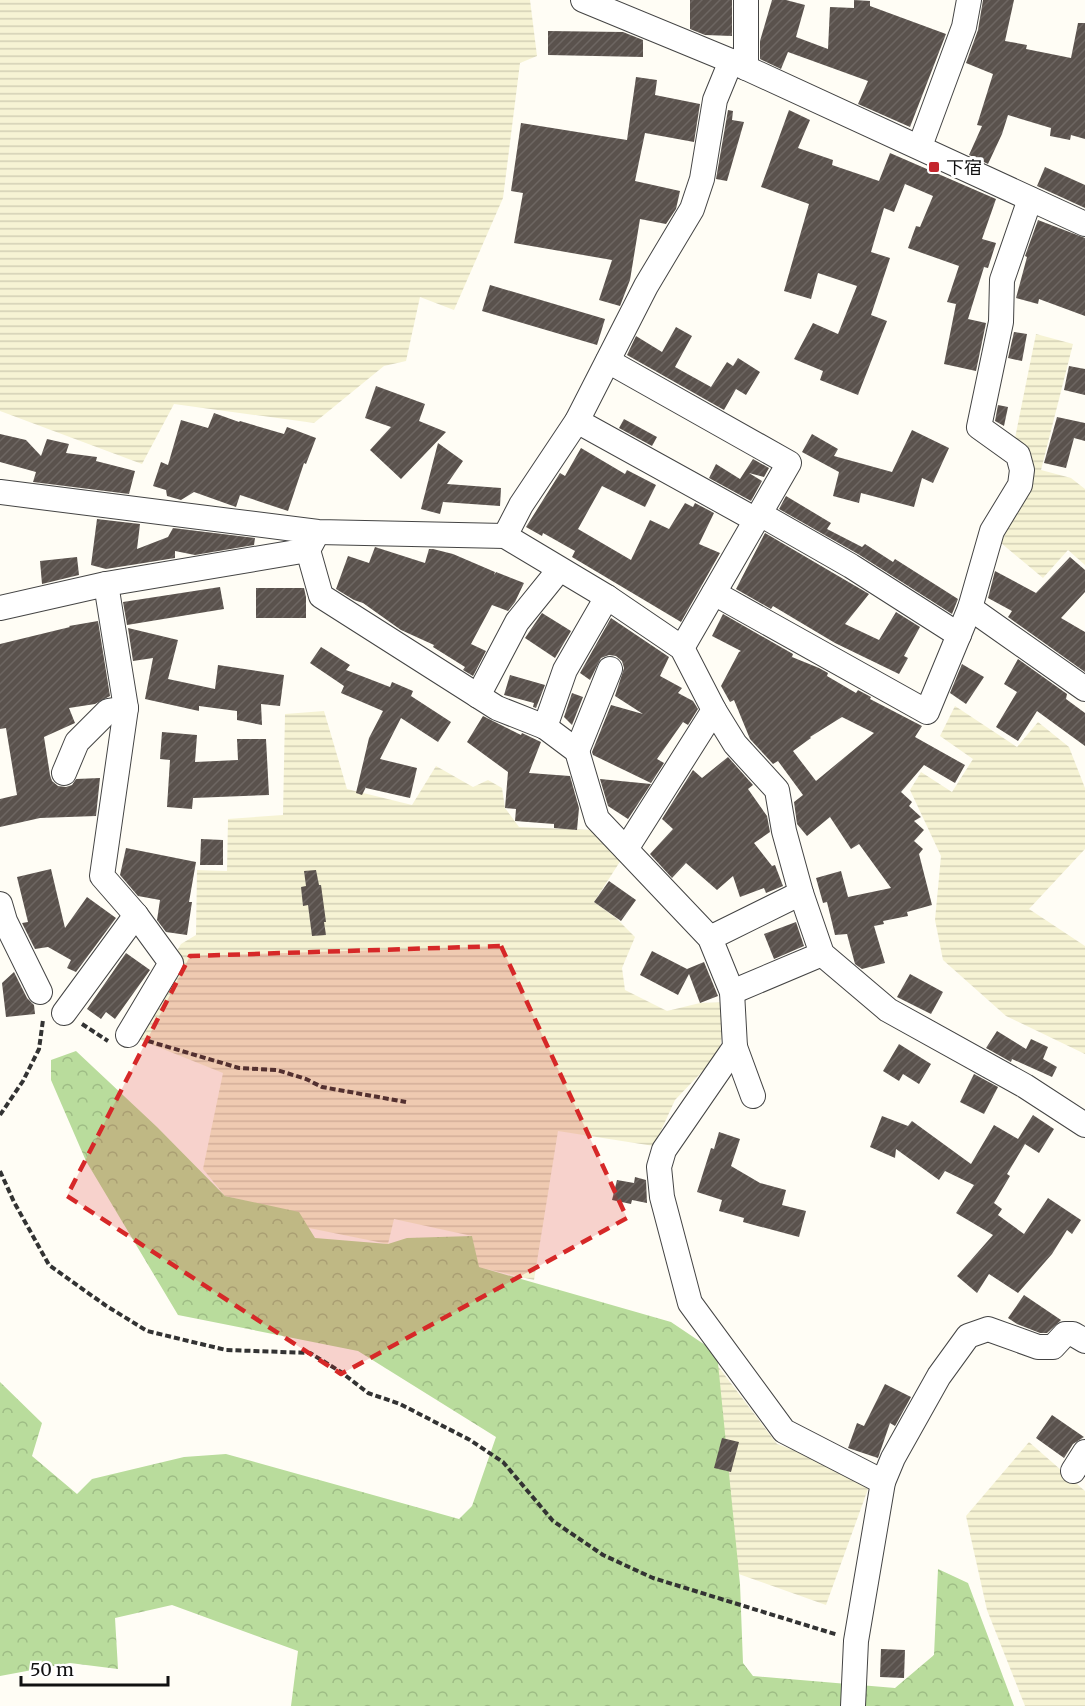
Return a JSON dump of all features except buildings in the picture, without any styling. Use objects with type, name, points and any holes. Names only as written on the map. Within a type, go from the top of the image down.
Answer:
[{"type":"street","points":[[583,0],[739,64],[1085,224]]},
{"type":"street","points":[[505,536],[521,506],[578,421],[646,286],[692,209],[702,179],[715,100],[739,64],[746,0]]},
{"type":"street","points":[[920,146],[964,27],[969,0]]},
{"type":"street","points":[[714,593],[927,712],[970,608],[992,531],[1020,485],[1022,470],[1018,455],[979,427],[1002,322],[1002,280],[1030,199]]},
{"type":"street","points":[[608,361],[789,463],[682,648]]},
{"type":"street","points":[[578,421],[851,566],[959,635]]},
{"type":"street","points":[[0,492],[313,541]]},
{"type":"street","points":[[0,608],[313,541],[505,536],[607,597],[682,648],[714,710],[735,744],[777,789],[784,831],[801,893],[822,954],[888,1010],[1025,1086],[1085,1125]]},
{"type":"street","points":[[313,541],[321,596],[497,708],[544,727],[577,751],[597,819],[710,938],[732,992],[735,1047],[753,1096]]},
{"type":"street","points":[[478,696],[517,622],[559,570]]},
{"type":"street","points":[[106,584],[126,708],[102,876],[136,915],[171,963],[128,1035]]},
{"type":"street","points":[[544,727],[564,670],[607,597]]},
{"type":"street","points":[[970,608],[1085,689]]},
{"type":"street","points":[[577,751],[610,669]]},
{"type":"street","points":[[64,772],[77,742],[108,711],[126,708]]},
{"type":"street","points":[[626,849],[714,710]]},
{"type":"street","points":[[710,938],[801,893]]},
{"type":"street","points":[[64,1013],[136,915]]},
{"type":"street","points":[[2,916],[40,992]]},
{"type":"street","points":[[732,992],[822,954]]},
{"type":"street","points":[[735,1047],[664,1150],[659,1167],[662,1197],[690,1304],[784,1431],[883,1482]]},
{"type":"street","points":[[853,1706],[856,1641],[883,1482],[893,1458],[939,1376],[968,1336],[988,1329],[1038,1347],[1053,1347],[1065,1334],[1073,1334],[1085,1341]]},
{"type":"path","points":[[0,1115],[23,1081],[39,1049],[43,1019],[40,992]]},
{"type":"path","points":[[64,1013],[114,1044],[128,1035],[239,1068],[278,1070],[322,1087],[406,1102]]},
{"type":"path","points":[[0,1171],[14,1203],[49,1265],[105,1305],[147,1331],[226,1350],[310,1353],[341,1372],[368,1393],[400,1404],[470,1440],[503,1462],[553,1521],[603,1555],[653,1578],[856,1641]]},
{"type":"highlighted area","points":[[501,946],[627,1218],[341,1374],[67,1196],[190,956]]},
{"type":"shaded area","points":[[0,0],[530,0],[537,56],[520,63],[503,198],[454,310],[420,297],[406,361],[384,366],[314,423],[174,404],[142,464],[0,411]]},
{"type":"shaded area","points":[[1036,334],[1073,344],[1041,470],[1071,478],[1085,489],[1085,565],[1068,550],[1043,578],[1001,543],[1025,485],[1014,443]]},
{"type":"shaded area","points":[[955,706],[1017,747],[1038,722],[1069,747],[1085,788],[1085,849],[1029,909],[1085,946],[1085,1054],[1006,1016],[943,960],[935,920],[941,856],[910,790],[921,772],[952,792],[973,759],[940,736]]},
{"type":"shaded area","points":[[324,711],[347,789],[412,805],[436,766],[473,787],[488,780],[502,788],[505,808],[519,827],[592,830],[621,860],[594,902],[616,918],[635,937],[622,968],[625,990],[667,1011],[700,1003],[727,1002],[719,1054],[675,1100],[654,1146],[558,1131],[534,1280],[478,1267],[472,1236],[394,1219],[388,1244],[304,1227],[247,1201],[225,1196],[203,1169],[223,1073],[128,1035],[181,944],[196,935],[197,870],[227,871],[228,819],[283,815],[285,714]]},
{"type":"shaded area","points":[[714,1361],[777,1444],[872,1478],[826,1605],[649,1542]]},
{"type":"shaded area","points":[[1029,1442],[1085,1491],[1085,1706],[1025,1706],[987,1610],[966,1516]]},
{"type":"green space","points":[[76,1051],[157,1127],[225,1196],[299,1212],[315,1238],[388,1244],[407,1238],[472,1236],[479,1267],[671,1322],[717,1353],[740,1584],[743,1663],[753,1676],[895,1688],[934,1655],[938,1569],[968,1583],[1014,1706],[291,1706],[298,1651],[172,1605],[115,1618],[118,1669],[70,1663],[0,1676],[0,1382],[42,1423],[32,1456],[77,1494],[92,1479],[184,1457],[226,1454],[459,1519],[472,1506],[496,1437],[358,1351],[178,1315],[86,1161],[51,1080],[51,1060]]},
{"type":"place","name":"下宿","points":[[934,167]]}]
